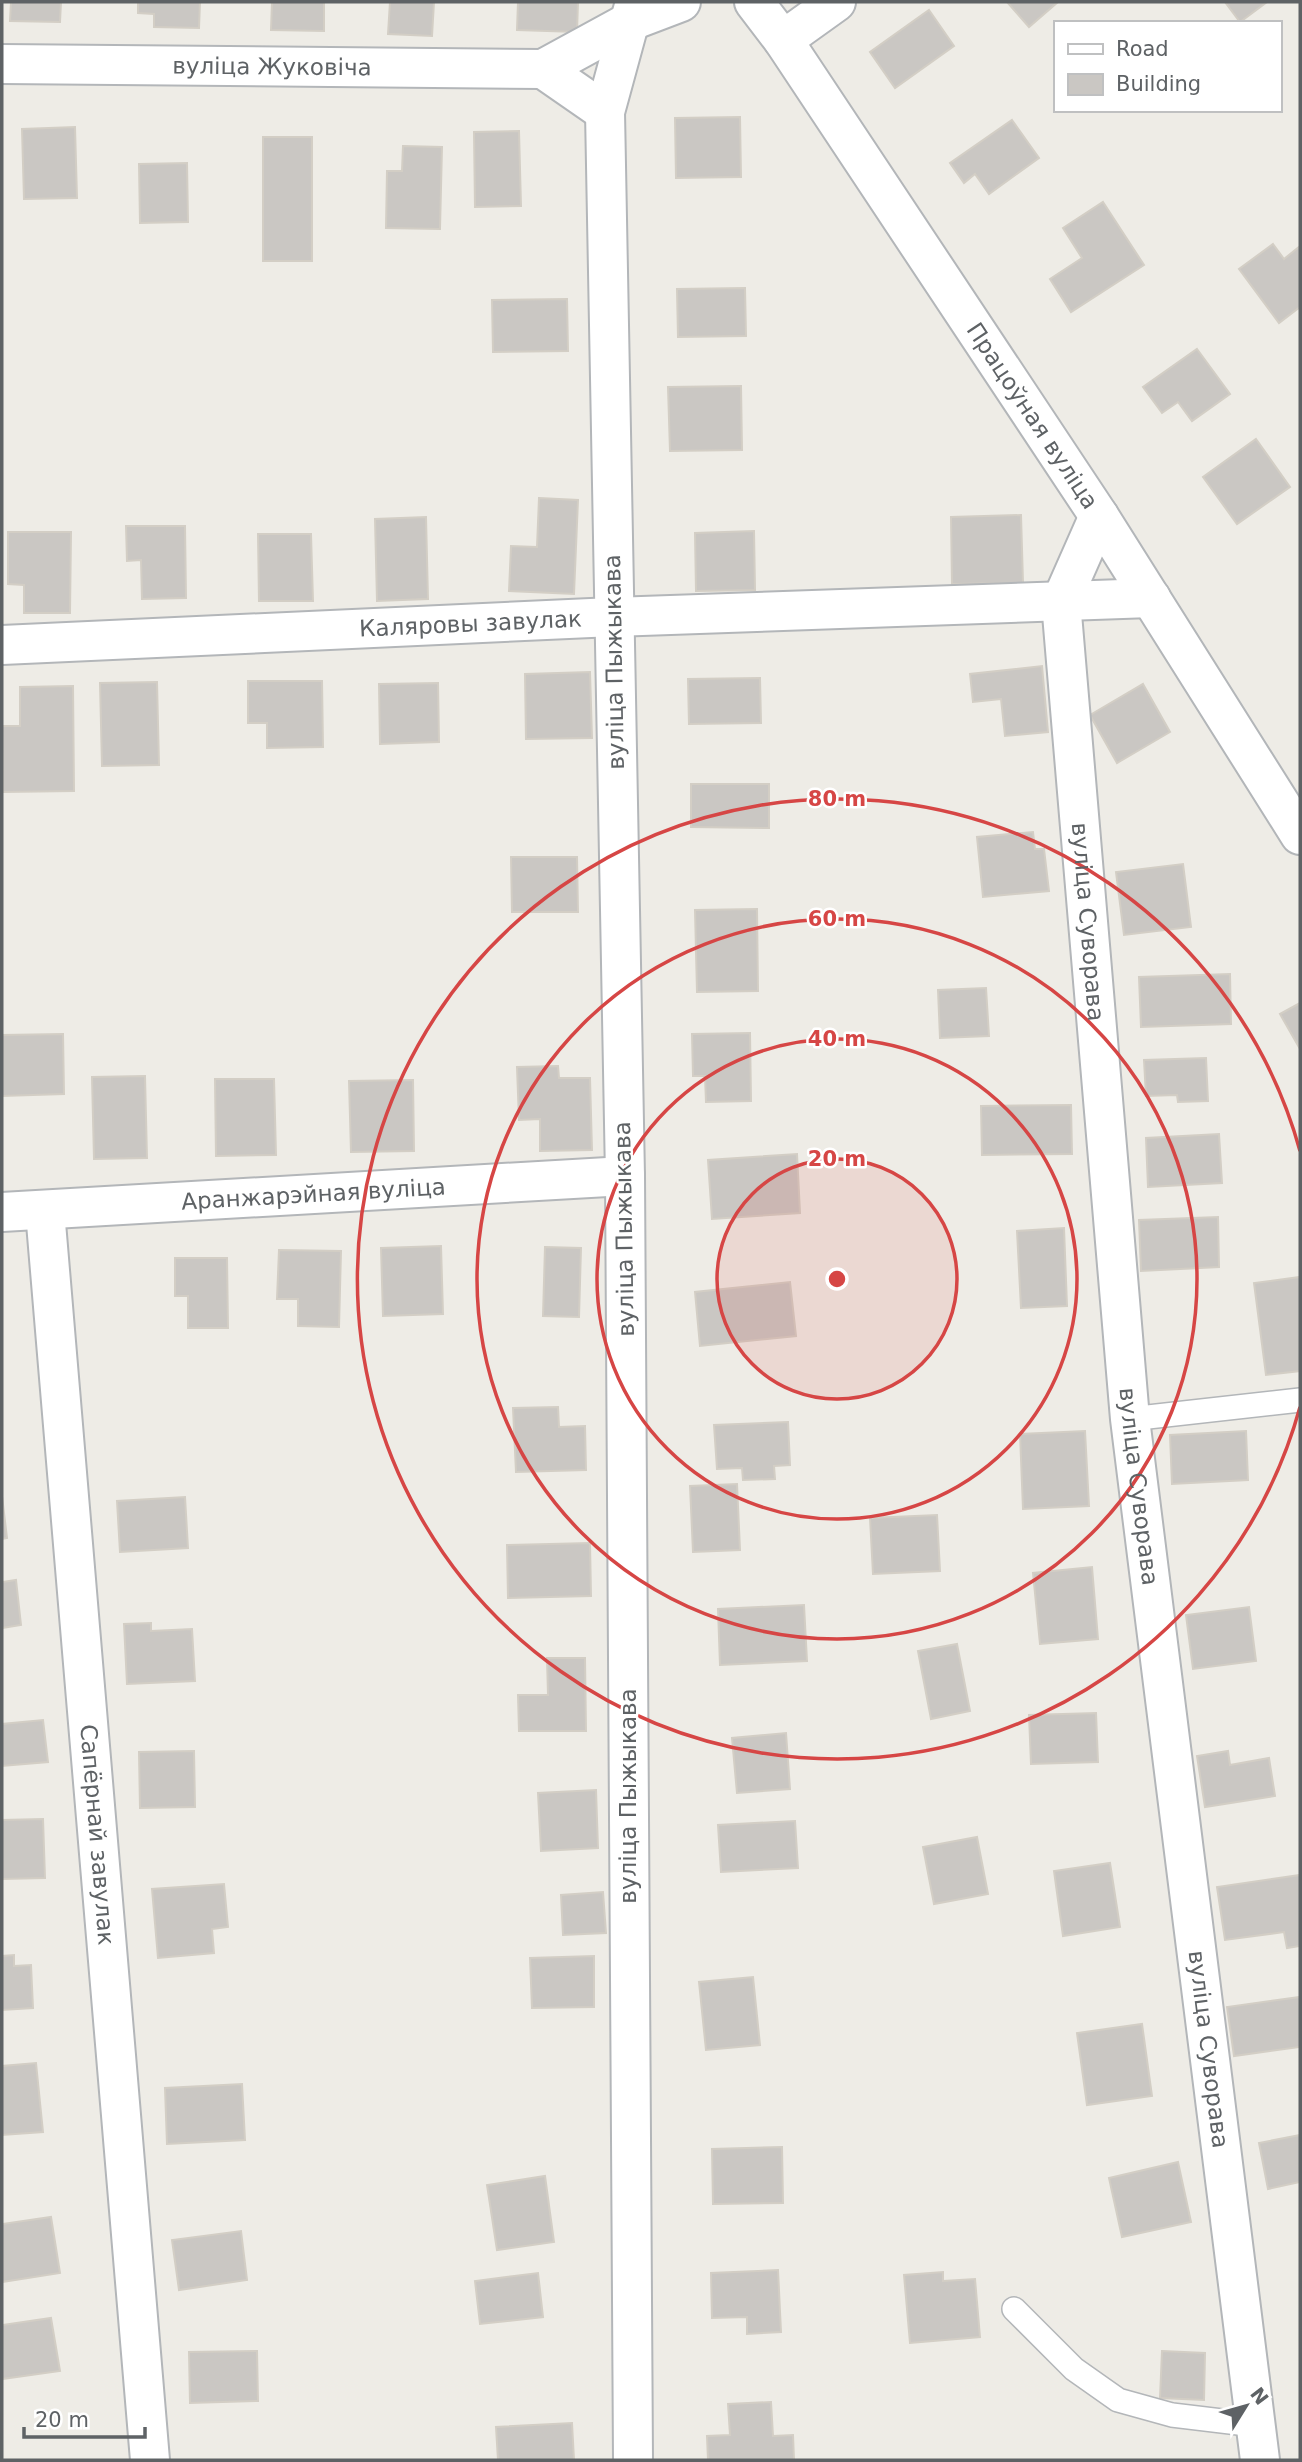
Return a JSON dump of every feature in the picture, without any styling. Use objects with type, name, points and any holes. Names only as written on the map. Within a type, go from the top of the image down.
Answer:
[{"type":"street","name":"вуліца Жуковіча","points":[[2,64],[542,69],[633,11],[681,2]]},
{"type":"street","name":"Працоўная вуліца","points":[[754,2],[783,40],[1099,516],[1300,835]]},
{"type":"street","points":[[783,40],[836,2]]},
{"type":"street","name":"вуліца Пыжыкава","points":[[633,11],[605,112],[625,1176],[633,2460]]},
{"type":"street","points":[[542,69],[605,112]]},
{"type":"street","name":"вуліца Суворава","points":[[1099,516],[1061,602],[1130,1419],[1257,2443]]},
{"type":"street","name":"Каляровы завулак","points":[[2,645],[613,617],[1151,598]]},
{"type":"street","name":"Аранжарэйная вуліца","points":[[2,1212],[625,1176]]},
{"type":"street","name":"Сапёрнай завулак","points":[[45,1211],[150,2460]]},
{"type":"lane","points":[[1130,1419],[1300,1399]]},
{"type":"lane","points":[[1014,2309],[1074,2369],[1118,2400],[1257,2443]]},
{"type":"building","points":[[11,2],[61,2],[60,22],[10,21]]},
{"type":"building","points":[[138,2],[200,2],[199,28],[154,27],[154,14],[138,13]]},
{"type":"building","points":[[272,2],[324,2],[324,31],[271,30]]},
{"type":"building","points":[[390,2],[434,2],[432,36],[388,34]]},
{"type":"building","points":[[518,2],[578,2],[577,32],[517,30]]},
{"type":"building","points":[[1007,2],[1058,2],[1029,27]]},
{"type":"building","points":[[1225,2],[1267,2],[1241,21]]},
{"type":"building","points":[[929,10],[954,46],[895,88],[870,52]]},
{"type":"building","points":[[740,117],[741,177],[676,178],[675,118]]},
{"type":"building","points":[[1012,120],[1039,158],[989,194],[975,174],[964,183],[950,163]]},
{"type":"building","points":[[75,127],[77,198],[24,199],[22,129]]},
{"type":"building","points":[[519,131],[521,206],[475,207],[474,132]]},
{"type":"building","points":[[263,137],[312,137],[312,261],[263,261]]},
{"type":"building","points":[[403,146],[442,147],[440,229],[386,228],[387,171],[402,171]]},
{"type":"building","points":[[187,163],[188,222],[140,223],[139,164]]},
{"type":"building","points":[[1103,202],[1144,265],[1071,312],[1050,279],[1082,258],[1063,228]]},
{"type":"building","points":[[1273,244],[1284,259],[1300,246],[1300,307],[1279,323],[1239,269]]},
{"type":"building","points":[[745,288],[746,336],[678,337],[677,289]]},
{"type":"building","points":[[567,299],[568,351],[493,352],[492,300]]},
{"type":"building","points":[[1197,349],[1230,394],[1192,421],[1178,402],[1162,413],[1143,387]]},
{"type":"building","points":[[741,386],[742,450],[670,451],[668,387]]},
{"type":"building","points":[[1256,439],[1290,487],[1237,524],[1203,477]]},
{"type":"building","points":[[539,498],[578,500],[574,594],[509,591],[511,546],[537,547]]},
{"type":"building","points":[[1021,515],[1023,583],[952,584],[951,517]]},
{"type":"building","points":[[426,517],[428,599],[377,601],[375,519]]},
{"type":"building","points":[[126,526],[185,526],[186,598],[142,599],[141,560],[127,561]]},
{"type":"building","points":[[754,531],[755,590],[696,591],[695,533]]},
{"type":"building","points":[[8,532],[71,532],[70,613],[24,613],[24,585],[8,584]]},
{"type":"building","points":[[258,534],[311,534],[313,601],[259,601]]},
{"type":"building","points":[[1042,666],[1048,732],[1005,736],[1001,699],[973,702],[970,674]]},
{"type":"building","points":[[590,672],[592,738],[526,739],[525,674]]},
{"type":"building","points":[[760,678],[761,723],[689,724],[688,679]]},
{"type":"building","points":[[248,681],[322,681],[323,747],[267,748],[267,723],[248,723]]},
{"type":"building","points":[[157,682],[159,765],[102,766],[100,683]]},
{"type":"building","points":[[438,683],[439,742],[380,744],[379,684]]},
{"type":"building","points":[[1143,684],[1170,732],[1117,763],[1090,715]]},
{"type":"building","points":[[73,686],[74,791],[3,792],[2,726],[20,726],[20,687]]},
{"type":"building","points":[[691,784],[769,784],[769,828],[691,827]]},
{"type":"building","points":[[1033,832],[1035,849],[1044,849],[1049,891],[983,897],[977,837]]},
{"type":"building","points":[[511,857],[577,857],[578,912],[512,912]]},
{"type":"building","points":[[1183,864],[1191,927],[1124,935],[1116,872]]},
{"type":"building","points":[[757,909],[758,991],[697,992],[695,910]]},
{"type":"building","points":[[1230,974],[1231,1024],[1141,1027],[1139,977]]},
{"type":"building","points":[[986,988],[989,1036],[940,1038],[938,990]]},
{"type":"building","points":[[1300,1003],[1300,1049],[1280,1014]]},
{"type":"building","points":[[750,1033],[751,1101],[706,1102],[705,1076],[693,1076],[692,1034]]},
{"type":"building","points":[[63,1034],[64,1094],[2,1096],[2,1035]]},
{"type":"building","points":[[1206,1058],[1208,1101],[1178,1102],[1177,1095],[1146,1096],[1144,1060]]},
{"type":"building","points":[[558,1066],[559,1078],[590,1078],[592,1150],[540,1151],[540,1119],[519,1120],[517,1067]]},
{"type":"building","points":[[145,1076],[147,1158],[94,1159],[92,1077]]},
{"type":"building","points":[[215,1079],[274,1079],[276,1155],[216,1156]]},
{"type":"building","points":[[413,1080],[414,1151],[351,1152],[349,1081]]},
{"type":"building","points":[[1071,1105],[1072,1154],[982,1155],[981,1106]]},
{"type":"building","points":[[1219,1134],[1222,1183],[1148,1187],[1146,1138]]},
{"type":"building","points":[[797,1154],[800,1213],[712,1219],[708,1160]]},
{"type":"building","points":[[1218,1217],[1219,1267],[1141,1271],[1139,1220]]},
{"type":"building","points":[[1064,1228],[1067,1306],[1021,1308],[1017,1231]]},
{"type":"building","points":[[441,1246],[443,1314],[383,1316],[381,1248]]},
{"type":"building","points":[[545,1247],[581,1248],[579,1317],[543,1316]]},
{"type":"building","points":[[279,1250],[341,1251],[339,1327],[298,1326],[298,1299],[277,1299]]},
{"type":"building","points":[[175,1258],[227,1258],[228,1328],[188,1328],[188,1296],[175,1296]]},
{"type":"building","points":[[1300,1277],[1300,1371],[1266,1375],[1254,1283]]},
{"type":"building","points":[[790,1282],[796,1336],[700,1346],[695,1292]]},
{"type":"building","points":[[558,1407],[559,1427],[585,1426],[586,1470],[516,1472],[513,1408]]},
{"type":"building","points":[[788,1422],[790,1465],[774,1466],[775,1479],[743,1480],[742,1468],[717,1469],[714,1425]]},
{"type":"building","points":[[1085,1431],[1089,1506],[1023,1509],[1020,1434]]},
{"type":"building","points":[[1246,1431],[1248,1480],[1172,1484],[1170,1435]]},
{"type":"building","points":[[737,1484],[740,1550],[693,1552],[690,1486]]},
{"type":"building","points":[[2,1496],[7,1538],[2,1539]]},
{"type":"building","points":[[185,1497],[188,1548],[120,1552],[117,1501]]},
{"type":"building","points":[[937,1515],[940,1571],[873,1574],[870,1518]]},
{"type":"building","points":[[590,1543],[591,1596],[508,1598],[507,1545]]},
{"type":"building","points":[[1092,1567],[1098,1639],[1040,1644],[1033,1573]]},
{"type":"building","points":[[16,1580],[21,1625],[2,1628],[2,1582]]},
{"type":"building","points":[[804,1605],[807,1661],[720,1665],[718,1609]]},
{"type":"building","points":[[1249,1607],[1256,1661],[1193,1669],[1186,1615]]},
{"type":"building","points":[[151,1623],[151,1631],[192,1629],[195,1681],[127,1684],[124,1624]]},
{"type":"building","points":[[957,1644],[970,1711],[931,1719],[918,1651]]},
{"type":"building","points":[[547,1658],[585,1658],[586,1731],[519,1731],[518,1695],[548,1695]]},
{"type":"building","points":[[1096,1713],[1098,1762],[1031,1764],[1029,1715]]},
{"type":"building","points":[[43,1720],[48,1762],[2,1766],[2,1724]]},
{"type":"building","points":[[786,1733],[790,1789],[737,1793],[732,1738]]},
{"type":"building","points":[[194,1751],[195,1807],[140,1808],[139,1752]]},
{"type":"building","points":[[1228,1751],[1230,1765],[1269,1758],[1275,1796],[1205,1807],[1197,1756]]},
{"type":"building","points":[[596,1790],[598,1848],[541,1851],[538,1793]]},
{"type":"building","points":[[43,1819],[45,1878],[2,1879],[2,1820]]},
{"type":"building","points":[[795,1821],[798,1868],[721,1872],[718,1825]]},
{"type":"building","points":[[977,1837],[988,1894],[934,1904],[923,1847]]},
{"type":"building","points":[[1110,1863],[1120,1927],[1063,1936],[1054,1871]]},
{"type":"building","points":[[1300,1875],[1300,1946],[1287,1948],[1284,1932],[1225,1940],[1217,1887]]},
{"type":"building","points":[[224,1884],[228,1927],[212,1929],[214,1953],[158,1958],[152,1889]]},
{"type":"building","points":[[603,1892],[606,1933],[563,1935],[561,1895]]},
{"type":"building","points":[[14,1955],[14,1966],[31,1965],[33,2008],[2,2010],[2,1956]]},
{"type":"building","points":[[594,1956],[594,2007],[532,2008],[530,1958]]},
{"type":"building","points":[[753,1977],[760,2045],[706,2050],[699,1982]]},
{"type":"building","points":[[1300,1997],[1300,2047],[1234,2056],[1227,2007]]},
{"type":"building","points":[[1142,2024],[1152,2096],[1087,2105],[1077,2033]]},
{"type":"building","points":[[36,2063],[43,2132],[2,2135],[2,2066]]},
{"type":"building","points":[[242,2084],[245,2140],[167,2144],[165,2088]]},
{"type":"building","points":[[1300,2135],[1300,2182],[1268,2189],[1259,2143]]},
{"type":"building","points":[[782,2147],[783,2203],[713,2204],[712,2149]]},
{"type":"building","points":[[1178,2162],[1191,2222],[1122,2237],[1109,2178]]},
{"type":"building","points":[[545,2176],[554,2242],[497,2250],[487,2185]]},
{"type":"building","points":[[51,2217],[60,2273],[2,2282],[2,2224]]},
{"type":"building","points":[[241,2231],[247,2280],[179,2290],[172,2240]]},
{"type":"building","points":[[778,2270],[781,2332],[747,2334],[747,2317],[712,2318],[711,2273]]},
{"type":"building","points":[[943,2272],[943,2281],[975,2279],[980,2337],[910,2343],[904,2275]]},
{"type":"building","points":[[538,2273],[543,2317],[480,2324],[475,2281]]},
{"type":"building","points":[[51,2318],[60,2371],[2,2379],[2,2325]]},
{"type":"building","points":[[257,2351],[258,2401],[190,2403],[189,2352]]},
{"type":"building","points":[[1162,2351],[1205,2353],[1204,2400],[1160,2398]]},
{"type":"building","points":[[771,2402],[773,2436],[793,2435],[794,2460],[708,2460],[707,2436],[730,2435],[728,2404]]},
{"type":"building","points":[[572,2423],[574,2460],[498,2460],[496,2427]]}]
